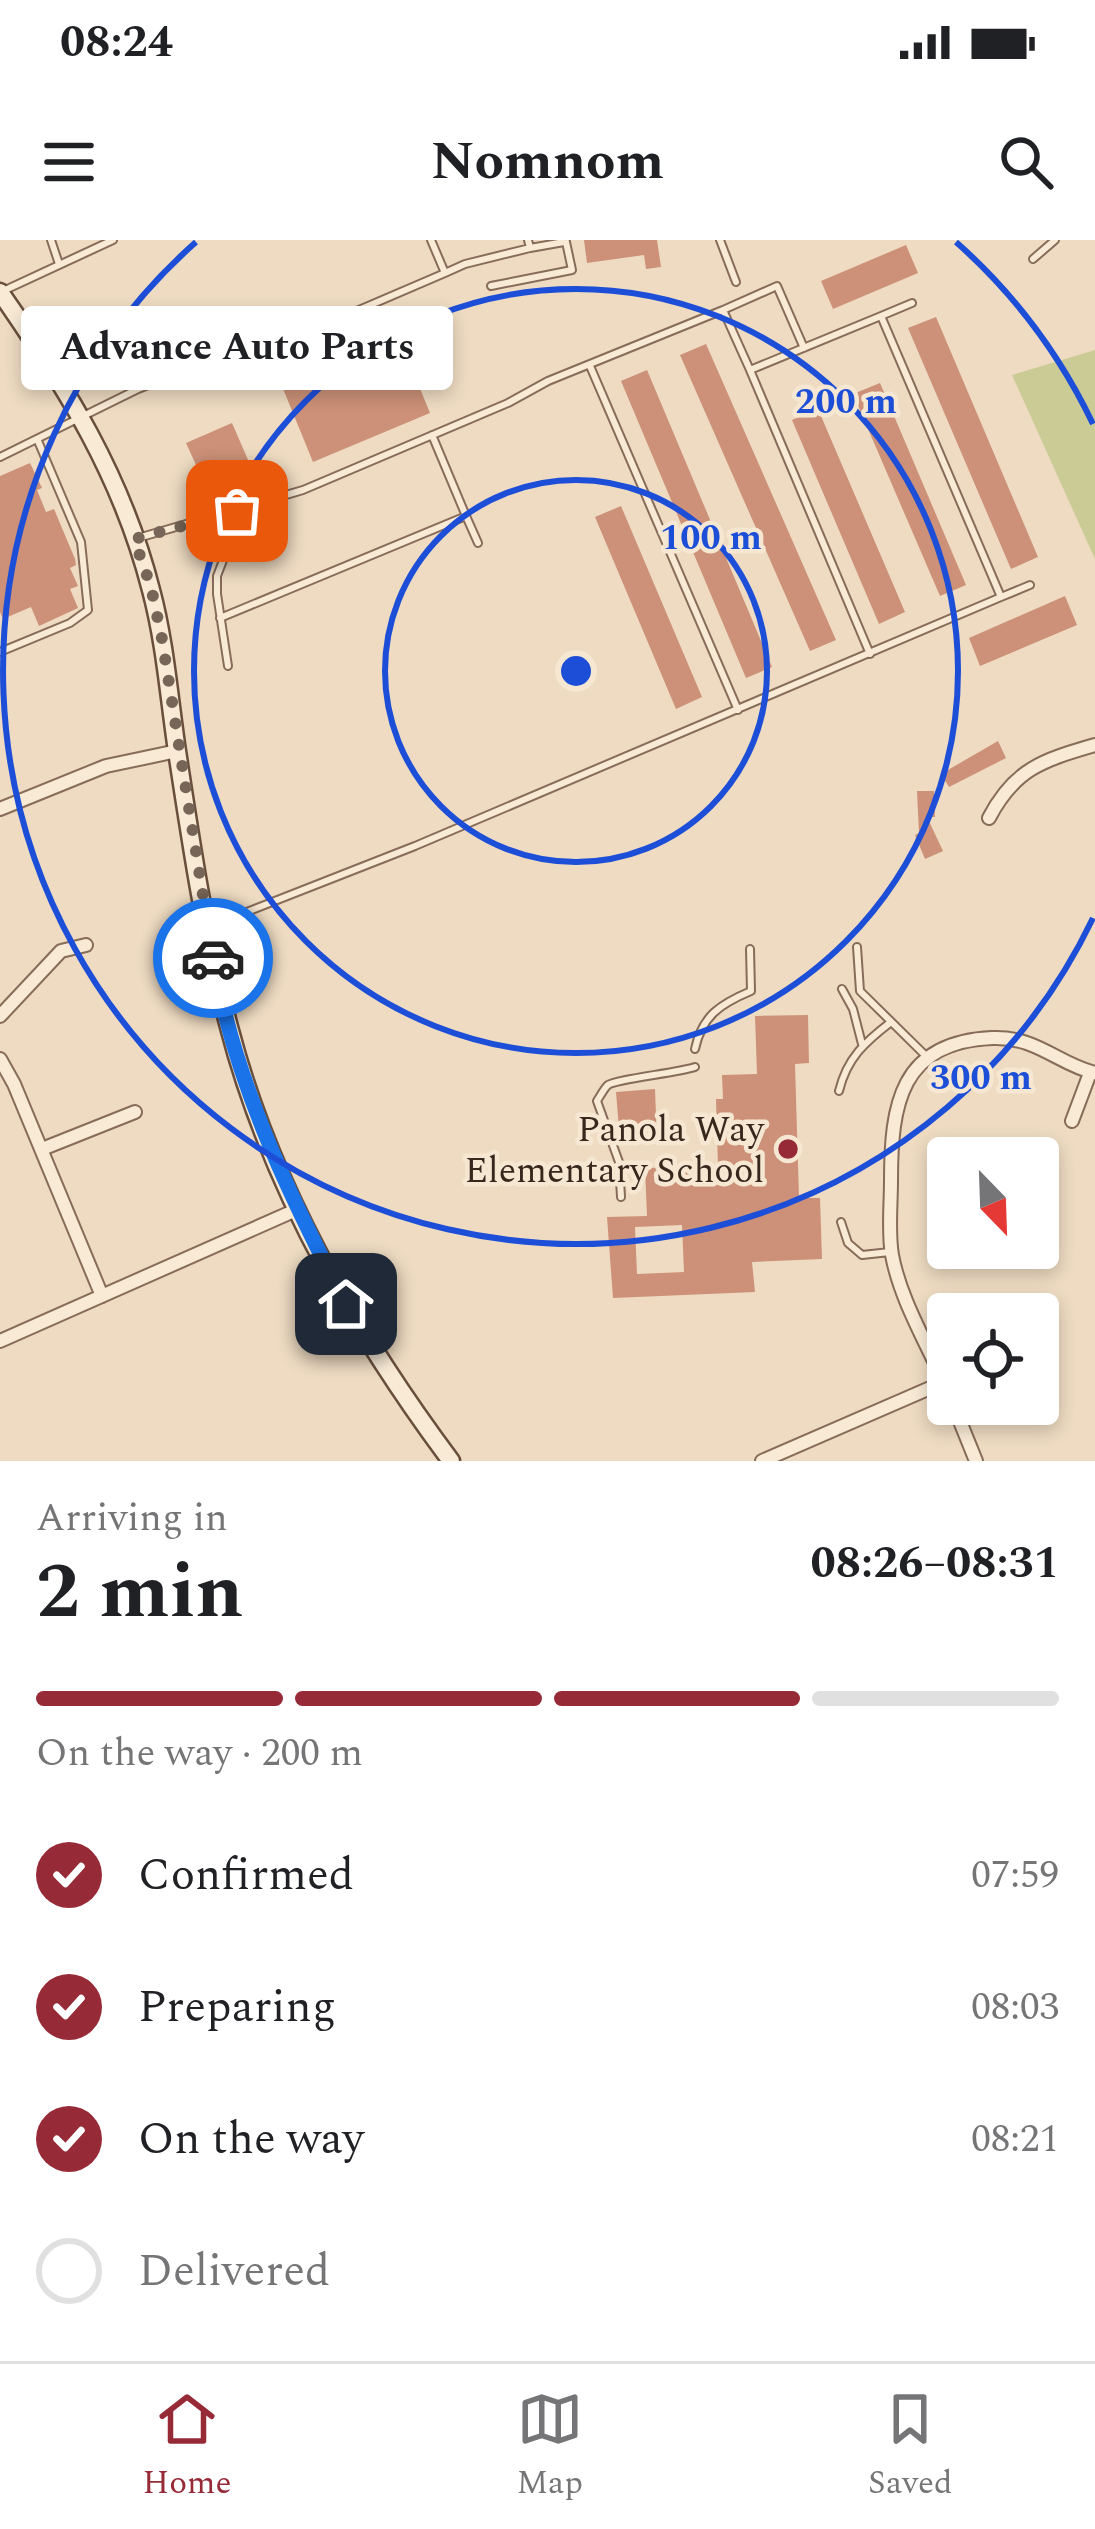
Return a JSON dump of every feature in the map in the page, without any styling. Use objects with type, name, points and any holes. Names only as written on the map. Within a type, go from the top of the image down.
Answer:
[{"type":"main road","points":[[0,292],[84,418],[151,587],[207,927],[243,1076],[296,1210],[346,1304],[451,1461]]},
{"type":"street","points":[[989,818],[1004,790],[1043,761],[1095,745]]},
{"type":"street","points":[[0,809],[106,766],[177,751]]},
{"type":"street","points":[[0,1016],[62,951],[86,945]]},
{"type":"street","points":[[927,1345],[891,1252],[891,1127],[903,1084],[927,1057],[957,1043],[995,1037],[1040,1044],[1092,1073],[1072,1120]]},
{"type":"street","points":[[0,1060],[102,1295]]},
{"type":"street","points":[[42,1149],[135,1112]]},
{"type":"street","points":[[0,1341],[296,1210]]},
{"type":"street","points":[[762,1461],[927,1395]]},
{"type":"street","points":[[961,1425],[976,1461]]},
{"type":"lane","points":[[51,240],[59,264]]},
{"type":"lane","points":[[0,292],[113,240]]},
{"type":"lane","points":[[431,240],[446,273]]},
{"type":"lane","points":[[720,240],[736,282]]},
{"type":"lane","points":[[1033,259],[1055,240]]},
{"type":"lane","points":[[0,457],[201,364],[247,358],[465,264],[529,244],[566,241],[572,270],[491,286]]},
{"type":"lane","points":[[134,539],[302,490],[777,286],[804,348]]},
{"type":"lane","points":[[751,370],[912,303]]},
{"type":"lane","points":[[723,310],[870,655]]},
{"type":"lane","points":[[881,316],[1001,597]]},
{"type":"lane","points":[[589,364],[738,710]]},
{"type":"lane","points":[[432,435],[478,543]]},
{"type":"lane","points":[[0,652],[70,623],[88,610],[81,542],[38,441]]},
{"type":"lane","points":[[222,515],[227,550],[217,576],[227,666]]},
{"type":"lane","points":[[220,618],[466,516]]},
{"type":"lane","points":[[207,927],[415,846],[1030,585]]},
{"type":"lane","points":[[857,947],[860,991],[927,1057]]},
{"type":"lane","points":[[694,1049],[700,1028],[722,1003],[751,991],[750,950]]},
{"type":"lane","points":[[842,989],[862,1044]]},
{"type":"lane","points":[[839,1090],[845,1068],[862,1044],[891,1022]]},
{"type":"lane","points":[[621,1197],[619,1162],[597,1101],[606,1085],[695,1067]]},
{"type":"lane","points":[[842,1222],[848,1243],[862,1255],[891,1252]]},
{"type":"green space","points":[[1095,350],[1095,559],[1012,375]]},
{"type":"building","points":[[584,240],[657,240],[661,267],[646,269],[644,255],[587,263]]},
{"type":"building","points":[[906,245],[918,273],[833,309],[821,281]]},
{"type":"building","points":[[936,317],[1038,557],[1011,569],[908,328]]},
{"type":"building","points":[[394,325],[430,413],[313,462],[277,374]]},
{"type":"building","points":[[706,344],[836,640],[810,651],[680,355]]},
{"type":"building","points":[[647,370],[772,667],[746,678],[621,381]]},
{"type":"building","points":[[880,383],[966,585],[940,596],[853,394]]},
{"type":"building","points":[[818,409],[905,612],[879,624],[792,420]]},
{"type":"building","points":[[232,423],[252,469],[207,489],[186,443]]},
{"type":"building","points":[[30,463],[42,488],[37,490],[46,512],[54,509],[75,559],[76,565],[70,568],[78,586],[70,589],[78,608],[39,626],[31,607],[3,619],[0,612],[0,476]]},
{"type":"building","points":[[621,506],[702,697],[676,709],[595,517]]},
{"type":"building","points":[[1065,596],[1077,625],[980,666],[969,638]]},
{"type":"building","points":[[998,741],[1006,758],[949,787],[941,774]]},
{"type":"building","points":[[917,791],[934,791],[935,817],[927,817],[943,851],[925,859],[915,835],[919,833]]},
{"type":"building","points":[[808,1015],[809,1063],[795,1064],[799,1198],[820,1198],[822,1259],[752,1262],[755,1292],[613,1298],[607,1217],[647,1216],[645,1168],[718,1166],[716,1099],[723,1099],[722,1075],[757,1074],[755,1016]],"holes":[[[682,1225],[684,1272],[637,1274],[635,1227]]]},
{"type":"building","points":[[655,1089],[657,1141],[620,1141],[616,1092]]},
{"type":"way so far","points":[[213,958],[162,639],[134,539],[237,511]]},
{"type":"place","name":"Advance Auto Parts","points":[[237,511]]},
{"type":"place","name":"Panola Way Elementary School","points":[[788,1149]]},
{"type":"route","points":[[213,958],[243,1076],[296,1210],[346,1304]]}]
